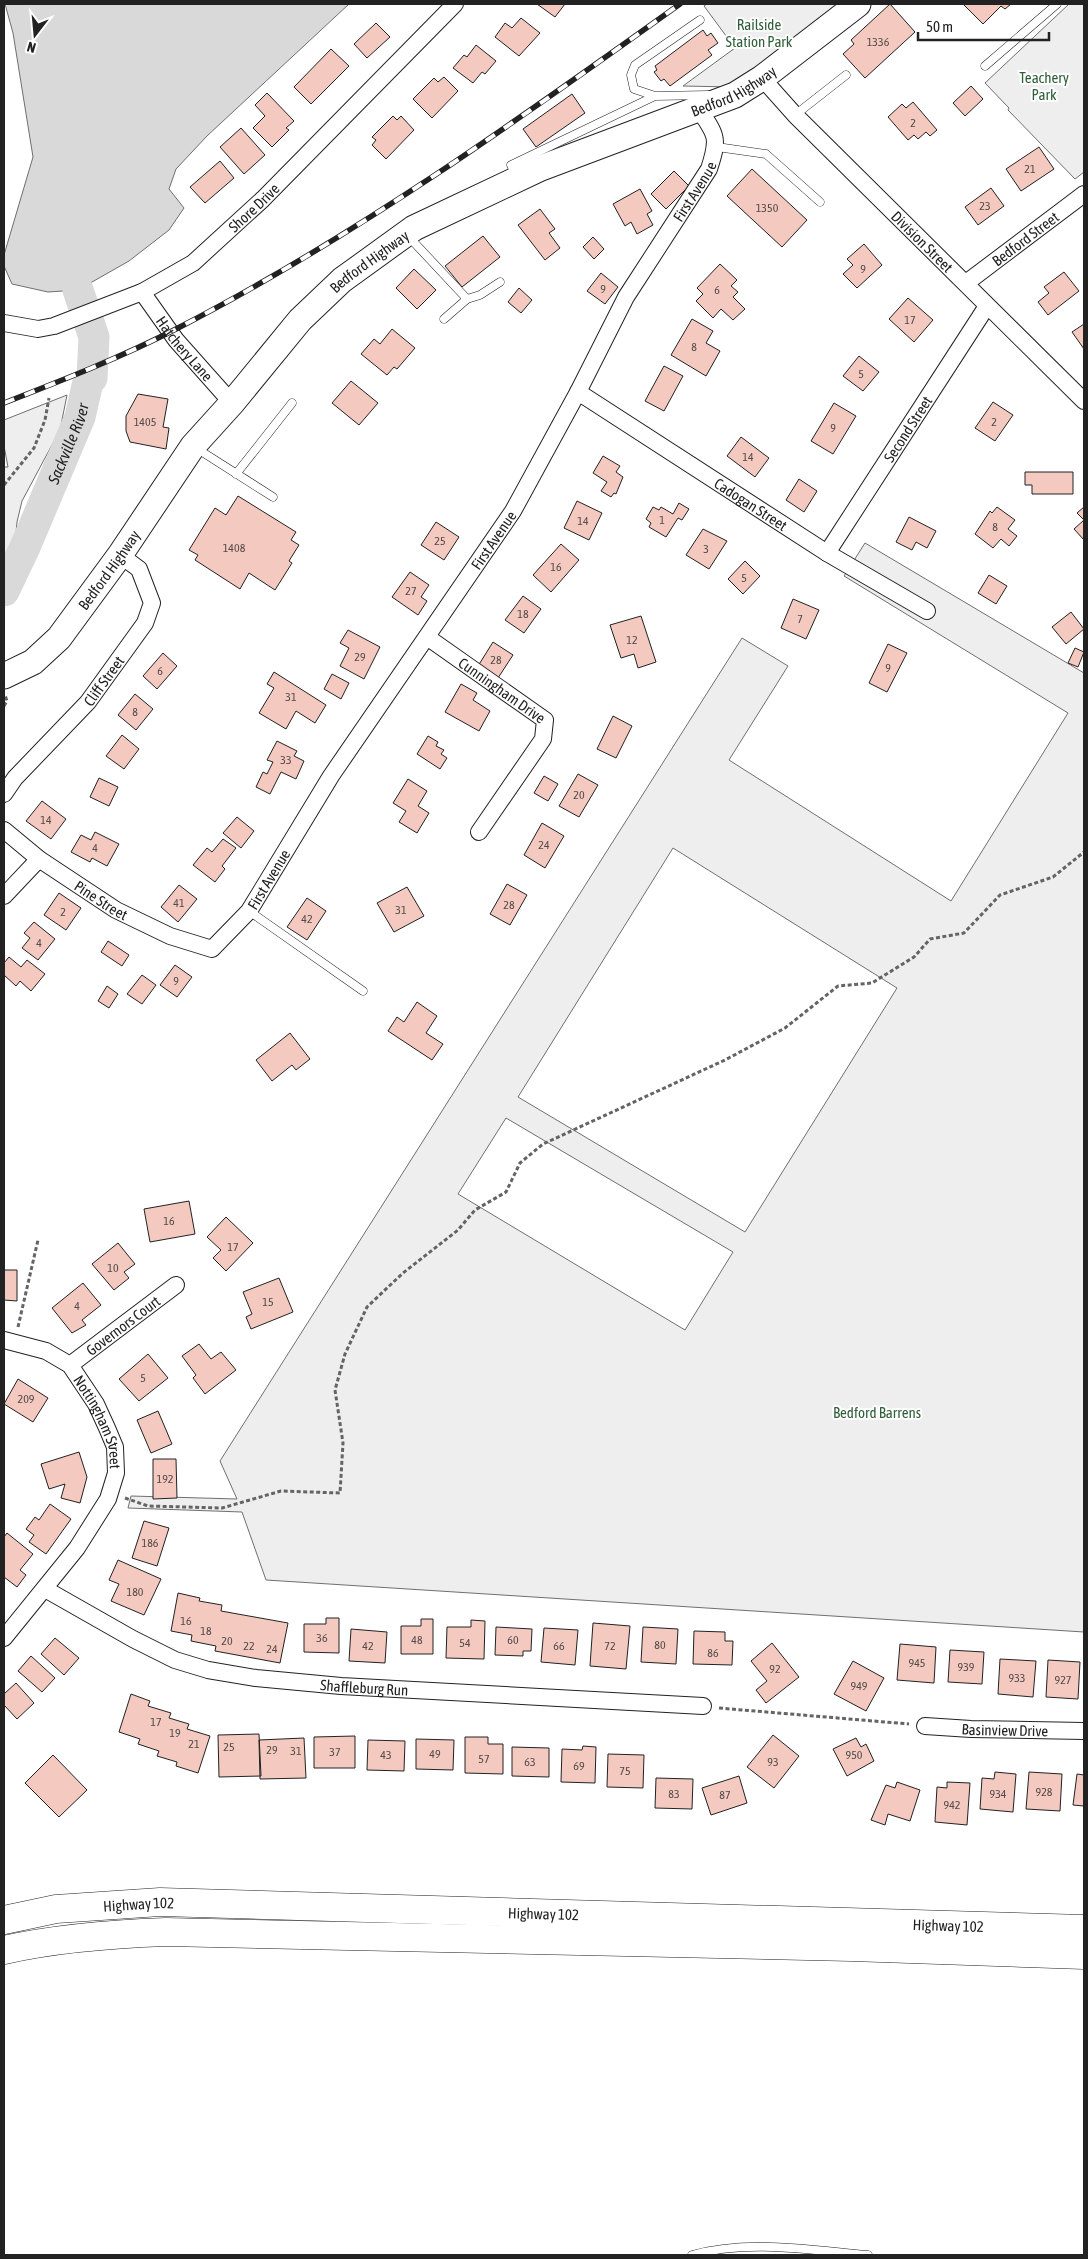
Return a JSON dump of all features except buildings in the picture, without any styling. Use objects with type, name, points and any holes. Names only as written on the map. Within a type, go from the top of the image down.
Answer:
[{"type":"highway","name":"Highway 102","points":[[4,1920],[56,1909],[160,1902],[1084,1929]]},
{"type":"highway","name":"Highway 102","points":[[4,1950],[106,1934],[166,1932],[851,1947],[1084,1955]]},
{"type":"main road","name":"Bedford Highway","points":[[4,676],[33,662],[59,638],[120,555],[193,446],[232,403],[300,320],[342,280],[414,228],[541,168],[735,95],[762,78],[854,5]]},
{"type":"street","name":"Shore Drive","points":[[4,323],[38,329],[54,326],[142,292],[193,263],[263,200],[455,4]]},
{"type":"street","name":"Division Street","points":[[762,78],[796,115],[966,283],[986,306],[1083,396]]},
{"type":"street","name":"First Avenue","points":[[212,949],[249,911],[331,776],[513,511],[578,392],[626,297],[709,169],[717,147],[715,132],[698,110]]},
{"type":"street","name":"Bedford Street","points":[[966,283],[1084,194]]},
{"type":"street","name":"Hatchery Lane","points":[[142,292],[176,340],[232,403]]},
{"type":"street","name":"Second Street","points":[[827,553],[986,306]]},
{"type":"street","name":"Cadogan Street","points":[[578,392],[827,553],[927,611]]},
{"type":"street","name":"Cliff Street","points":[[4,794],[16,778],[88,702],[145,623],[152,603],[139,569],[120,555]]},
{"type":"street","name":"Cunningham Drive","points":[[427,637],[545,720],[543,740],[479,832]]},
{"type":"street","name":"Pine Street","points":[[4,830],[39,859],[116,910],[170,936],[212,949]]},
{"type":"street","points":[[4,896],[39,859]]},
{"type":"street","name":"Governors Court","points":[[70,1365],[176,1285]]},
{"type":"street","name":"Nottingham Street","points":[[4,1638],[77,1548],[108,1499],[116,1473],[115,1448],[96,1404],[70,1365],[46,1352],[9,1342]]},
{"type":"street","name":"Shaffleburg Run","points":[[45,1588],[133,1639],[175,1660],[208,1670],[256,1678],[341,1686],[703,1706]]},
{"type":"street","name":"Basinview Drive","points":[[925,1726],[971,1729],[1084,1730]]},
{"type":"lane","points":[[985,66],[1057,4]]},
{"type":"lane","points":[[700,20],[635,65],[630,75],[634,89],[654,96],[735,95]]},
{"type":"lane","points":[[796,115],[846,75]]},
{"type":"lane","points":[[517,180],[511,165],[654,96]]},
{"type":"lane","points":[[717,147],[766,154],[820,202]]},
{"type":"lane","points":[[406,234],[467,299]]},
{"type":"lane","points":[[444,320],[467,299],[480,295],[500,282]]},
{"type":"lane","points":[[236,474],[292,403]]},
{"type":"lane","points":[[193,446],[273,497]]},
{"type":"lane","points":[[249,911],[363,991]]},
{"type":"lane","points":[[692,2255],[744,2249],[788,2248],[868,2255]]},
{"type":"path","points":[[4,484],[34,448],[45,420],[49,398]]},
{"type":"path","points":[[110,1492],[148,1506],[222,1508],[281,1492],[340,1493],[343,1443],[335,1390],[345,1354],[367,1307],[403,1273],[458,1230],[476,1210],[506,1192],[520,1163],[543,1144],[725,1060],[785,1028],[838,986],[872,983],[914,957],[930,939],[964,933],[1000,895],[1053,878],[1084,852]]},
{"type":"path","points":[[9,1342],[38,1240]]},
{"type":"path","points":[[703,1706],[925,1726]]},
{"type":"green space","name":"Railside Station Park","points":[[707,4],[840,4],[733,87],[683,86],[735,48],[704,6]]},
{"type":"green space","name":"Teachery Park","points":[[1069,4],[1084,4],[1084,172],[1075,179],[1008,110],[1009,108],[985,83]]},
{"type":"green space","points":[[67,395],[60,430],[22,501],[17,522],[14,553],[4,590],[4,467],[8,467],[4,446],[4,420]]},
{"type":"green space","name":"Bedford Barrens","points":[[865,543],[1084,673],[1084,1632],[266,1580],[242,1512],[128,1508],[131,1496],[237,1499],[220,1461],[742,638],[788,666],[729,760],[951,901],[1068,713],[844,576]],"holes":[[[673,848],[897,988],[745,1232],[518,1097]],[[506,1118],[733,1252],[685,1330],[458,1194]]]},
{"type":"shaded area","points":[[5,4],[349,4],[207,136],[176,169],[169,189],[184,208],[169,230],[129,261],[78,290],[48,292],[12,284],[4,266],[4,255],[33,157],[13,33]]},
{"type":"waterway","name":"Sackville River","points":[[4,591],[25,547],[80,417],[88,382],[92,378],[94,337],[78,290]]},
{"type":"railway","points":[[4,403],[92,368],[157,339],[309,255],[435,175],[558,91],[680,4]]}]
